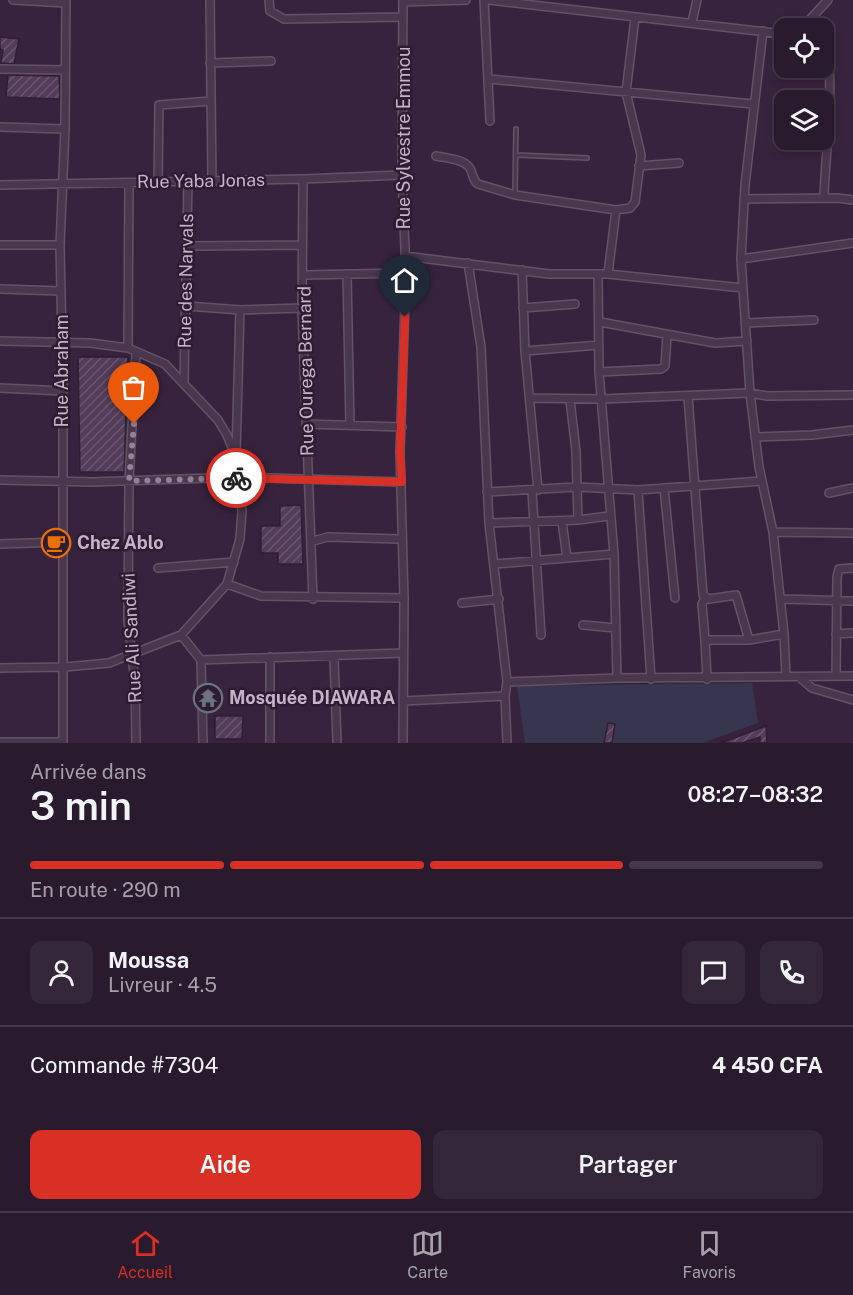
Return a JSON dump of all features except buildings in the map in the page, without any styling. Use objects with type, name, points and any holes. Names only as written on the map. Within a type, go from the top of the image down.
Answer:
[{"type":"street","points":[[13,0],[66,2]]},
{"type":"street","points":[[210,0],[212,180]]},
{"type":"street","points":[[269,0],[270,11],[284,19],[403,17]]},
{"type":"street","points":[[403,1],[466,0]]},
{"type":"street","points":[[484,0],[490,121]]},
{"type":"street","points":[[489,0],[774,33]]},
{"type":"street","points":[[692,22],[697,0]]},
{"type":"street","points":[[811,18],[828,0]]},
{"type":"street","name":"Rue Sylvestre Emmou","points":[[403,1],[402,175],[406,273],[400,539],[404,598],[403,743]]},
{"type":"street","name":"Rue Abraham","points":[[63,742],[65,668],[60,246],[65,129],[66,2]]},
{"type":"street","points":[[436,156],[464,163],[469,167],[475,183],[515,195],[616,210],[630,208],[635,202],[639,166],[639,147],[627,106],[626,92],[635,18]]},
{"type":"street","points":[[763,31],[753,104],[741,259],[754,437],[773,532],[781,599],[786,676]]},
{"type":"street","points":[[210,63],[270,62]]},
{"type":"street","points":[[0,69],[65,70]]},
{"type":"street","points":[[824,198],[829,78]]},
{"type":"street","points":[[489,79],[753,104]]},
{"type":"street","points":[[158,181],[159,105],[211,101]]},
{"type":"street","points":[[0,127],[65,129]]},
{"type":"street","points":[[639,166],[679,163]]},
{"type":"street","name":"Rue Yaba Jonas","points":[[0,185],[402,175]]},
{"type":"street","name":"Rue Ourega Bernard","points":[[303,179],[302,309],[308,480],[313,541],[313,599]]},
{"type":"street","name":"Rue des Narvals","points":[[184,382],[188,181]]},
{"type":"street","points":[[128,348],[129,183]]},
{"type":"street","points":[[744,199],[853,200]]},
{"type":"street","points":[[608,274],[616,210]]},
{"type":"street","points":[[741,259],[853,243]]},
{"type":"street","points":[[0,245],[60,246]]},
{"type":"street","points":[[188,246],[302,245]]},
{"type":"street","points":[[405,256],[549,274],[608,274],[743,288]]},
{"type":"street","points":[[468,263],[481,347],[489,523],[507,682],[505,696],[507,743]]},
{"type":"street","points":[[522,270],[541,635]]},
{"type":"street","points":[[303,275],[406,273]]},
{"type":"street","points":[[347,274],[350,425]]},
{"type":"street","points":[[598,274],[599,372],[610,489],[609,516],[614,554],[617,678]]},
{"type":"street","points":[[0,289],[61,291]]},
{"type":"street","points":[[523,308],[575,304]]},
{"type":"street","points":[[187,306],[240,310],[302,309]]},
{"type":"street","points":[[0,668],[65,668],[109,663],[130,657],[181,635],[227,584],[242,526],[236,457],[240,310]]},
{"type":"street","points":[[746,323],[814,320]]},
{"type":"street","points":[[600,322],[715,343],[747,342]]},
{"type":"street","points":[[599,372],[661,369],[665,366],[667,335]]},
{"type":"street","points":[[0,341],[90,343],[128,348],[165,364],[218,420],[236,457]]},
{"type":"street","points":[[525,351],[599,345]]},
{"type":"street","name":"Rue Ali Sandiwi","points":[[136,353],[129,481],[130,657],[135,683],[136,743]]},
{"type":"street","points":[[0,388],[63,391]]},
{"type":"street","points":[[530,398],[570,400],[750,393],[767,396],[853,395]]},
{"type":"street","points":[[688,396],[705,598],[702,604],[707,679]]},
{"type":"street","points":[[570,400],[578,520]]},
{"type":"street","points":[[306,424],[402,427]]},
{"type":"street","points":[[754,437],[812,435],[853,430]]},
{"type":"street","points":[[0,480],[62,483],[239,477],[402,482]]},
{"type":"street","points":[[487,492],[577,487],[638,490],[762,481]]},
{"type":"street","points":[[664,488],[675,598]]},
{"type":"street","points":[[829,493],[853,488]]},
{"type":"street","points":[[638,490],[651,679]]},
{"type":"street","points":[[489,523],[562,521],[609,516]]},
{"type":"street","points":[[562,521],[567,558]]},
{"type":"street","points":[[773,532],[853,532]]},
{"type":"street","points":[[313,541],[328,537],[400,539]]},
{"type":"street","points":[[0,544],[62,542]]},
{"type":"street","points":[[495,564],[614,554]]},
{"type":"street","points":[[158,568],[234,562]]},
{"type":"street","points":[[836,676],[836,599],[839,569],[853,567]]},
{"type":"street","points":[[227,584],[261,596],[313,599],[404,598]]},
{"type":"street","points":[[705,598],[736,596],[749,640]]},
{"type":"street","points":[[462,603],[499,599]]},
{"type":"street","points":[[781,599],[853,601]]},
{"type":"street","points":[[583,626],[616,628]]},
{"type":"street","points":[[836,634],[853,633]]},
{"type":"street","points":[[705,640],[749,640],[784,634]]},
{"type":"street","points":[[181,635],[201,660],[204,743]]},
{"type":"street","points":[[201,660],[270,657],[334,658],[403,653]]},
{"type":"street","points":[[270,657],[270,743]]},
{"type":"street","points":[[334,658],[337,743]]},
{"type":"street","points":[[507,682],[617,678],[853,676]]},
{"type":"street","points":[[799,677],[812,688],[853,700]]},
{"type":"street","points":[[403,701],[505,696]]},
{"type":"street","points":[[0,742],[63,742]]},
{"type":"lane","points":[[515,195],[516,129]]},
{"type":"lane","points":[[516,155],[587,158]]},
{"type":"shaded area","points":[[752,683],[758,723],[702,743],[525,743],[517,686]]},
{"type":"way so far","points":[[134,424],[129,481],[236,478]]},
{"type":"place","name":"Chez Ablo","points":[[56,543]]},
{"type":"place","name":"Mosquée DIAWARA","points":[[208,698]]},
{"type":"route","points":[[236,478],[402,482],[400,452],[405,317]]}]
